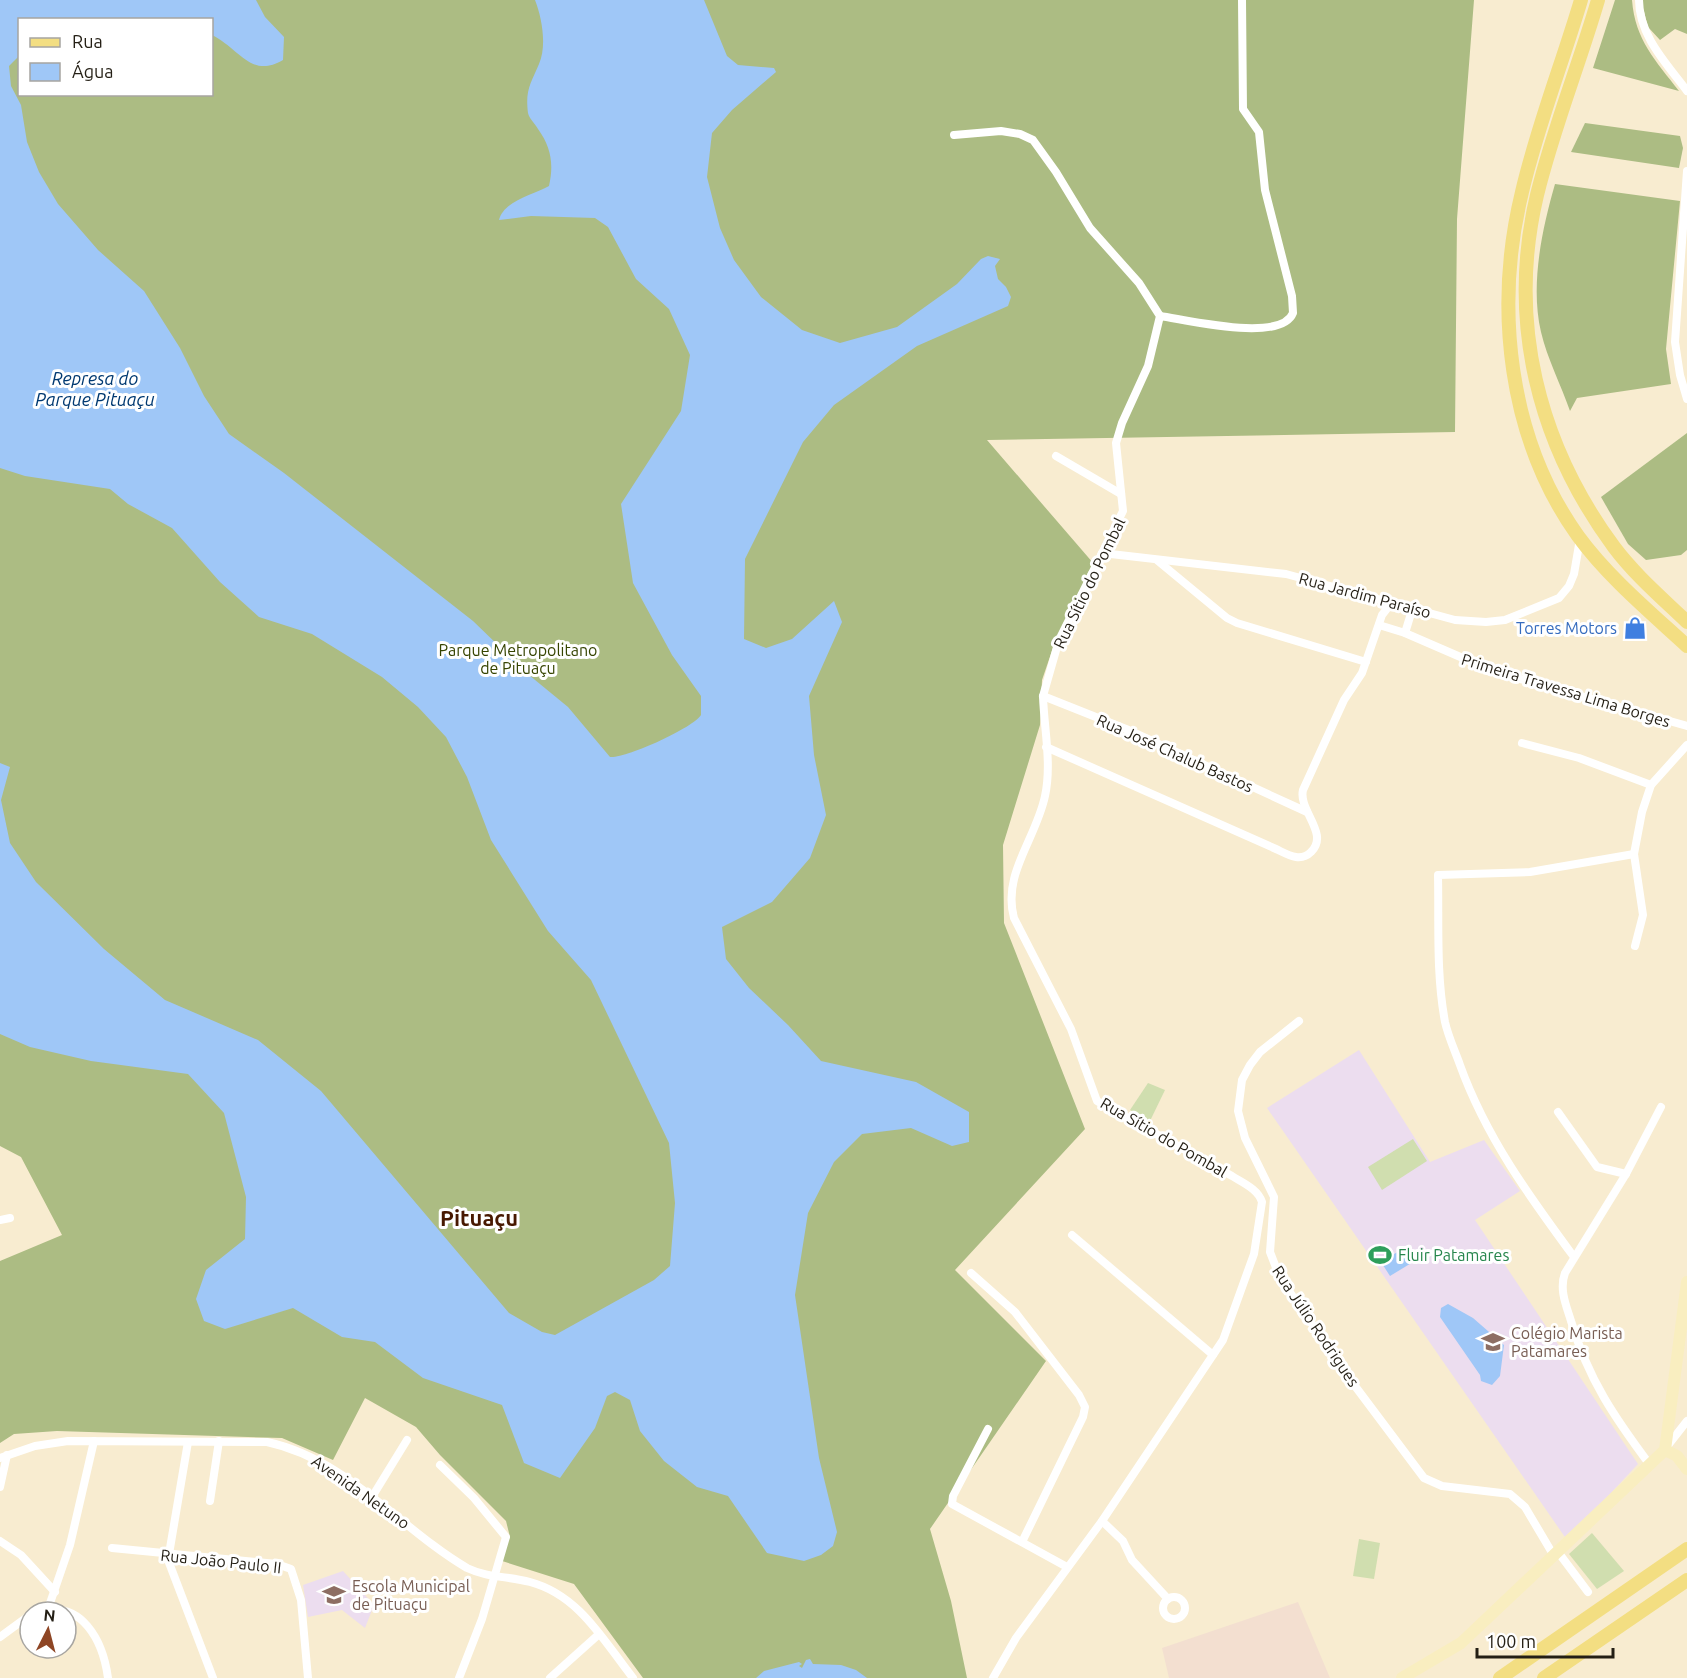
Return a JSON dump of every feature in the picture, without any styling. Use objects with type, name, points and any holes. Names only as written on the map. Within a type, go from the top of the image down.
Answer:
[{"type":"main road","points":[[1581,0],[1521,192],[1511,258],[1509,320],[1516,389],[1532,450],[1554,498],[1580,539],[1611,573],[1687,646]]},
{"type":"main road","points":[[1598,0],[1546,164],[1532,224],[1526,290],[1530,354],[1545,418],[1575,488],[1615,548],[1687,622]]},
{"type":"main road","points":[[1500,1678],[1687,1549]]},
{"type":"main road","points":[[1544,1678],[1687,1580]]},
{"type":"street","points":[[954,135],[1001,131],[1020,134],[1033,140],[1056,172],[1090,228],[1139,283],[1161,316],[1266,329],[1284,324],[1293,313],[1292,296],[1264,183],[1259,132],[1243,109],[1242,0]]},
{"type":"street","points":[[1639,0],[1640,13],[1648,37],[1687,91]]},
{"type":"street","points":[[1687,171],[1675,342],[1678,367],[1687,399]]},
{"type":"street","points":[[1683,232],[1687,219]]},
{"type":"street","name":"Rua Sítio do Pombal","points":[[993,1678],[1016,1638],[1102,1521],[1213,1355],[1228,1328],[1258,1240],[1262,1202],[1260,1195],[1104,1107],[1092,1095],[1071,1029],[1014,918],[1011,907],[1012,881],[1045,796],[1048,774],[1043,696],[1059,639],[1123,511],[1116,443],[1122,423],[1148,366],[1161,316]]},
{"type":"street","points":[[1056,456],[1121,494]]},
{"type":"street","name":"Rua Jardim Paraíso","points":[[1102,553],[1286,574],[1470,622],[1506,620],[1532,611],[1558,598],[1566,591],[1577,562],[1580,539]]},
{"type":"street","points":[[1155,560],[1170,569],[1227,618],[1366,662]]},
{"type":"street","points":[[1046,747],[1295,858],[1309,854],[1315,848],[1316,831],[1301,796],[1303,790],[1344,700],[1366,662],[1385,609],[1396,604]]},
{"type":"street","points":[[1405,633],[1413,607]]},
{"type":"street","name":"Primeira Travessa Lima Borges","points":[[1379,625],[1405,633],[1495,672],[1687,726]]},
{"type":"street","name":"Rua José Chalub Bastos","points":[[1043,696],[1137,734],[1307,812]]},
{"type":"street","points":[[1522,743],[1578,758],[1651,785]]},
{"type":"street","points":[[1635,946],[1643,906],[1634,854],[1642,812],[1651,785],[1687,745]]},
{"type":"street","points":[[1574,1257],[1534,1204],[1488,1131],[1455,1052],[1446,1024],[1441,995],[1438,875],[1530,872],[1634,854]]},
{"type":"street","name":"Rua Júlio Rodrigues","points":[[1299,1021],[1260,1052],[1242,1080],[1239,1096],[1241,1126],[1274,1197],[1270,1252],[1280,1278],[1355,1386],[1424,1478],[1442,1486],[1510,1494],[1525,1507],[1556,1554],[1588,1592]]},
{"type":"street","points":[[1650,1465],[1602,1399],[1584,1361],[1562,1288],[1565,1273],[1626,1174],[1661,1107]]},
{"type":"street","points":[[1558,1112],[1598,1167],[1626,1174]]},
{"type":"street","points":[[0,1220],[10,1218]]},
{"type":"street","points":[[1072,1235],[1213,1355]]},
{"type":"street","points":[[970,1273],[1015,1312],[1079,1395],[1085,1407],[1083,1417],[1022,1542]]},
{"type":"street","points":[[1665,1450],[1687,1282]]},
{"type":"street","points":[[1402,1678],[1461,1643],[1650,1465],[1665,1450],[1687,1421]]},
{"type":"street","points":[[988,1429],[953,1496],[952,1504],[1067,1567]]},
{"type":"street","points":[[372,1497],[407,1440]]},
{"type":"street","points":[[52,1600],[74,1529],[94,1441]]},
{"type":"street","name":"Avenida Netuno","points":[[3,1456],[46,1444],[94,1441],[267,1442],[293,1449],[325,1464],[372,1497],[457,1563],[475,1572],[494,1577],[518,1579],[554,1590],[573,1603],[633,1678]]},
{"type":"street","points":[[210,1501],[219,1441]]},
{"type":"street","points":[[188,1442],[168,1555],[170,1571],[186,1605],[213,1678]]},
{"type":"street","points":[[1665,1450],[1677,1456],[1687,1469]]},
{"type":"street","points":[[0,1487],[3,1456]]},
{"type":"street","points":[[440,1465],[504,1532],[506,1542],[482,1619],[459,1678]]},
{"type":"street","points":[[1102,1521],[1123,1541],[1132,1560],[1168,1599]]},
{"type":"street","points":[[0,1541],[21,1555],[55,1592]]},
{"type":"street","name":"Rua João Paulo II","points":[[112,1548],[278,1564],[291,1569],[301,1600],[308,1678]]},
{"type":"street","points":[[78,1618],[90,1627],[102,1648],[108,1678]]},
{"type":"street","points":[[0,1636],[18,1623]]},
{"type":"street","points":[[550,1678],[598,1635]]},
{"type":"shaded area","name":"Colégio Marista Patamares","points":[[1359,1050],[1430,1162],[1484,1140],[1520,1191],[1475,1220],[1638,1464],[1567,1540],[1267,1108]]},
{"type":"shaded area","name":"Escola Municipal de Pituaçu","points":[[343,1571],[374,1605],[365,1628],[342,1610],[308,1617],[303,1585]]},
{"type":"shaded area","points":[[1298,1602],[1330,1678],[1169,1678],[1162,1648]]},
{"type":"green space","name":"Parque Metropolitano de Pituaçu","points":[[0,0],[1474,0],[1457,219],[1455,432],[987,440],[1094,564],[1056,639],[1042,680],[1040,725],[1003,845],[1004,923],[1085,1129],[955,1270],[1046,1361],[930,1529],[951,1601],[967,1678],[643,1678],[574,1584],[499,1560],[510,1537],[506,1521],[440,1455],[416,1427],[365,1398],[333,1460],[282,1438],[57,1431],[14,1434],[0,1443],[0,1261],[62,1235],[21,1157],[0,1146]]},
{"type":"green space","points":[[1615,0],[1632,0],[1637,27],[1642,38],[1655,60],[1679,91],[1593,68]]},
{"type":"green space","points":[[1641,0],[1687,0],[1687,34],[1675,29],[1660,40],[1648,27]]},
{"type":"green space","points":[[1585,123],[1680,136],[1683,148],[1679,168],[1571,152]]},
{"type":"green space","points":[[1555,184],[1680,201],[1666,349],[1671,384],[1577,398],[1570,411],[1547,352],[1538,314],[1539,257]]},
{"type":"green space","points":[[1687,433],[1687,550],[1681,555],[1646,560],[1628,544],[1601,497]]},
{"type":"green space","points":[[1148,1083],[1165,1090],[1150,1121],[1130,1110]]},
{"type":"green space","points":[[1413,1139],[1427,1161],[1382,1190],[1368,1167]]},
{"type":"green space","points":[[1592,1533],[1624,1571],[1597,1589],[1569,1554]]},
{"type":"green space","points":[[1359,1539],[1380,1543],[1374,1579],[1353,1576]]},
{"type":"water","name":"Represa do Parque Pituaçu","points":[[0,0],[256,0],[265,17],[284,37],[283,60],[272,65],[254,64],[213,36],[213,18],[18,18],[18,57],[9,66],[11,86],[21,105],[27,142],[39,172],[58,204],[98,250],[144,291],[180,348],[204,396],[229,434],[284,473],[473,621],[529,675],[568,707],[610,757],[629,753],[658,742],[686,727],[701,715],[701,696],[672,655],[633,583],[621,504],[681,411],[690,355],[669,309],[636,279],[608,227],[595,218],[531,216],[499,220],[502,213],[513,203],[549,186],[551,163],[549,149],[529,115],[527,105],[529,87],[543,49],[540,15],[535,0],[704,0],[727,56],[738,65],[774,68],[776,72],[732,110],[712,133],[707,177],[720,228],[734,260],[761,297],[802,330],[840,343],[897,327],[957,284],[981,259],[988,256],[1000,259],[995,266],[998,279],[1006,287],[1011,297],[1008,306],[917,346],[834,405],[803,442],[745,559],[744,639],[766,648],[792,639],[834,601],[842,622],[809,696],[814,755],[826,815],[810,858],[772,902],[722,927],[726,959],[749,988],[821,1061],[916,1082],[969,1112],[969,1142],[952,1146],[911,1128],[862,1134],[834,1162],[808,1213],[795,1295],[819,1458],[837,1532],[833,1546],[821,1555],[804,1561],[767,1553],[728,1496],[697,1487],[664,1461],[640,1431],[630,1400],[615,1392],[607,1396],[595,1428],[560,1478],[524,1463],[502,1405],[423,1378],[375,1342],[342,1337],[293,1308],[225,1329],[204,1321],[196,1299],[206,1270],[245,1239],[246,1197],[224,1113],[188,1074],[91,1061],[30,1047],[0,1034],[0,763],[10,767],[1,800],[10,843],[36,882],[104,949],[165,1000],[258,1040],[321,1091],[509,1313],[542,1332],[555,1335],[654,1280],[670,1266],[675,1203],[669,1143],[591,980],[548,931],[491,840],[467,777],[446,737],[418,707],[382,677],[312,634],[259,617],[220,582],[172,528],[128,504],[110,489],[25,476],[0,468]]},
{"type":"water","points":[[1409,1245],[1418,1259],[1390,1276],[1381,1262]]},
{"type":"water","points":[[1448,1304],[1473,1318],[1504,1345],[1500,1376],[1492,1385],[1481,1381],[1480,1375],[1440,1317],[1441,1308]]},
{"type":"water","points":[[810,1659],[813,1664],[841,1665],[856,1670],[867,1678],[756,1678],[764,1671],[799,1662],[802,1668],[806,1660]]},
{"type":"place","name":"Torres Motors","points":[[1635,628]]},
{"type":"place","name":"Fluir Patamares","points":[[1380,1255]]},
{"type":"place","name":"Colégio Marista Patamares","points":[[1493,1342]]},
{"type":"place","name":"Escola Municipal de Pituaçu","points":[[334,1595]]},
{"type":"district","name":"Pituaçu","points":[[479,1218]]}]
